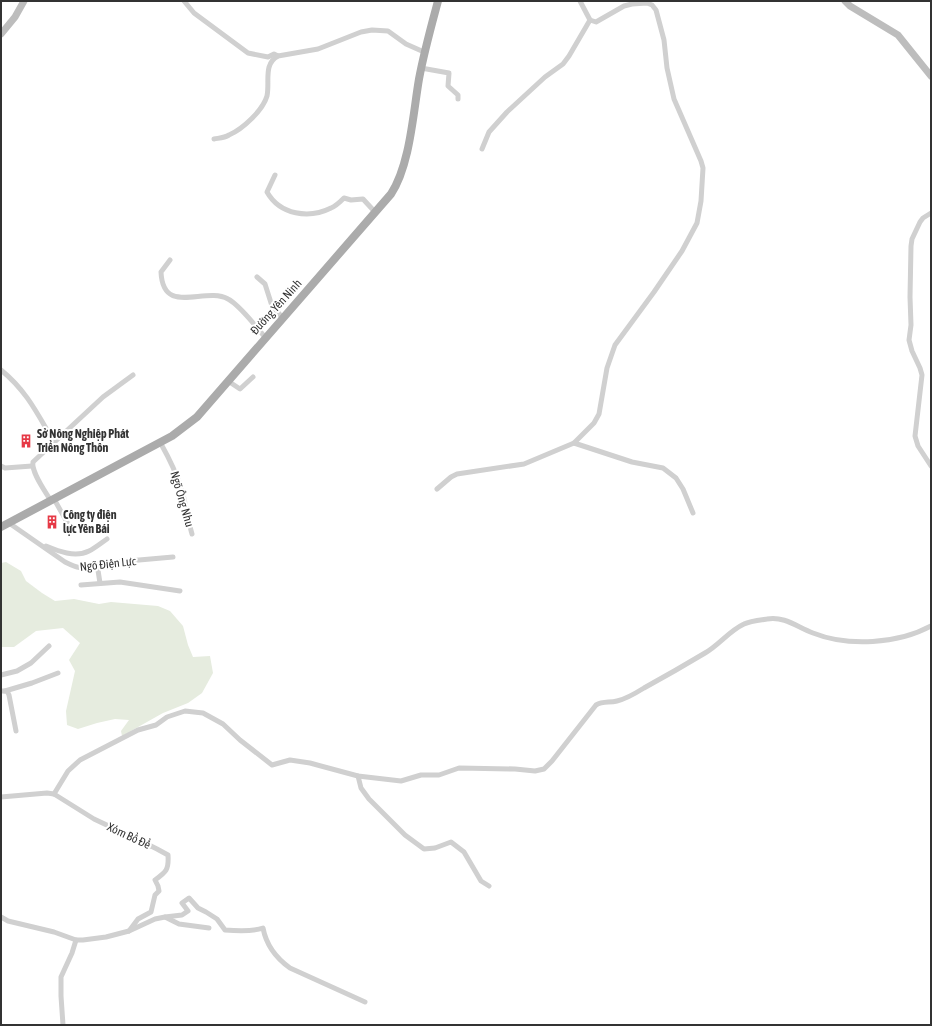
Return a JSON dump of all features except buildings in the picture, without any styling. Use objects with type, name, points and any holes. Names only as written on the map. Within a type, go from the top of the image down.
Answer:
[{"type":"main road","name":"Đường Yên Ninh","points":[[5,525],[172,436],[197,417],[265,337],[391,194],[398,183],[407,151],[424,52],[438,1]]},
{"type":"street","points":[[1,34],[15,17],[24,1]]},
{"type":"street","points":[[184,1],[194,13],[248,53],[268,57],[274,54],[278,56],[318,49],[361,32],[372,30],[388,31],[406,44],[424,52]]},
{"type":"street","points":[[437,489],[451,476],[524,464],[574,443],[594,423],[599,414],[607,368],[615,345],[662,281],[697,223],[701,201],[703,168],[700,156],[674,99],[667,68],[664,40],[656,10],[652,5],[647,3],[632,4],[624,6],[599,22],[594,22],[590,20],[580,1]]},
{"type":"street","points":[[845,1],[850,6],[898,35],[931,76]]},
{"type":"street","points":[[482,148],[489,132],[507,112],[545,77],[563,64],[570,56],[590,20]]},
{"type":"street","points":[[214,139],[227,136],[235,132],[260,110],[267,94],[269,67],[273,60],[278,56]]},
{"type":"street","points":[[421,68],[450,73],[448,86],[457,93],[458,99]]},
{"type":"street","points":[[275,175],[267,192],[280,208],[304,214],[322,212],[333,207],[344,198],[351,200],[363,199],[375,212]]},
{"type":"street","points":[[931,213],[920,222],[912,239],[910,297],[911,325],[909,340],[912,351],[922,372],[915,436],[918,446],[931,466]]},
{"type":"street","points":[[170,260],[161,272],[164,286],[170,294],[180,298],[215,295],[228,299],[236,305],[265,337]]},
{"type":"street","points":[[257,277],[265,284],[272,306],[282,318]]},
{"type":"street","points":[[1,370],[13,380],[27,396],[54,442]]},
{"type":"street","points":[[32,466],[35,460],[103,397],[133,375]]},
{"type":"street","points":[[228,381],[240,388],[253,377]]},
{"type":"street","name":"Ngõ Ông Nhu","points":[[160,442],[171,462],[182,491],[192,534]]},
{"type":"street","points":[[574,443],[632,462],[664,468],[676,478],[683,489],[693,513]]},
{"type":"street","points":[[1,466],[5,468],[32,466]]},
{"type":"street","points":[[32,466],[67,522]]},
{"type":"street","name":"Ngõ Điện Lực","points":[[5,525],[35,541],[74,567],[86,568],[97,564],[173,557]]},
{"type":"street","points":[[35,541],[60,552],[80,554],[87,552],[107,539]]},
{"type":"street","points":[[97,564],[100,583]]},
{"type":"street","points":[[80,585],[120,582],[180,591]]},
{"type":"street","points":[[1,797],[47,793],[54,794],[68,770],[80,760],[138,730],[156,725],[167,717],[185,711],[203,713],[223,724],[240,740],[272,765],[290,760],[310,763],[358,776],[401,781],[421,775],[439,775],[459,768],[515,769],[535,771],[544,769],[552,761],[596,705],[600,702],[619,701],[644,688],[705,653],[745,623],[777,618],[814,634],[858,642],[899,637],[931,626]]},
{"type":"street","points":[[1,675],[17,671],[30,663],[49,646]]},
{"type":"street","points":[[3,691],[32,683],[58,673]]},
{"type":"street","points":[[3,691],[7,691],[10,696],[16,731]]},
{"type":"street","points":[[358,776],[360,788],[405,836],[424,849],[435,848],[451,842],[464,852],[481,881],[489,886]]},
{"type":"street","name":"Xóm Bồ Đề","points":[[54,794],[94,819],[130,836],[147,847],[151,846],[168,855],[168,868],[165,873],[155,880],[159,891],[155,896],[150,912],[138,919],[129,931]]},
{"type":"street","points":[[1,918],[54,932],[76,940],[83,940],[100,938],[129,931],[155,919],[182,915],[188,911],[182,903],[189,898],[198,908],[217,919],[225,930],[258,930],[263,928],[265,939],[281,961],[290,968],[365,1002]]},
{"type":"street","points":[[165,917],[179,924],[209,928]]},
{"type":"street","points":[[63,1025],[60,996],[61,977],[76,940]]},
{"type":"shaded area","points":[[6,562],[21,571],[26,581],[55,601],[74,599],[99,604],[111,602],[158,606],[170,611],[183,626],[193,657],[210,656],[213,673],[202,693],[188,703],[163,713],[122,736],[121,731],[129,720],[115,719],[78,729],[67,725],[66,711],[75,671],[69,660],[80,643],[63,628],[36,631],[14,647],[1,647],[1,563]]},
{"type":"place","name":"Sở Nông Nghiệp Phát Triển Nông Thôn","points":[[26,441]]},
{"type":"place","name":"Công ty điện lực Yên Bái","points":[[52,522]]}]
